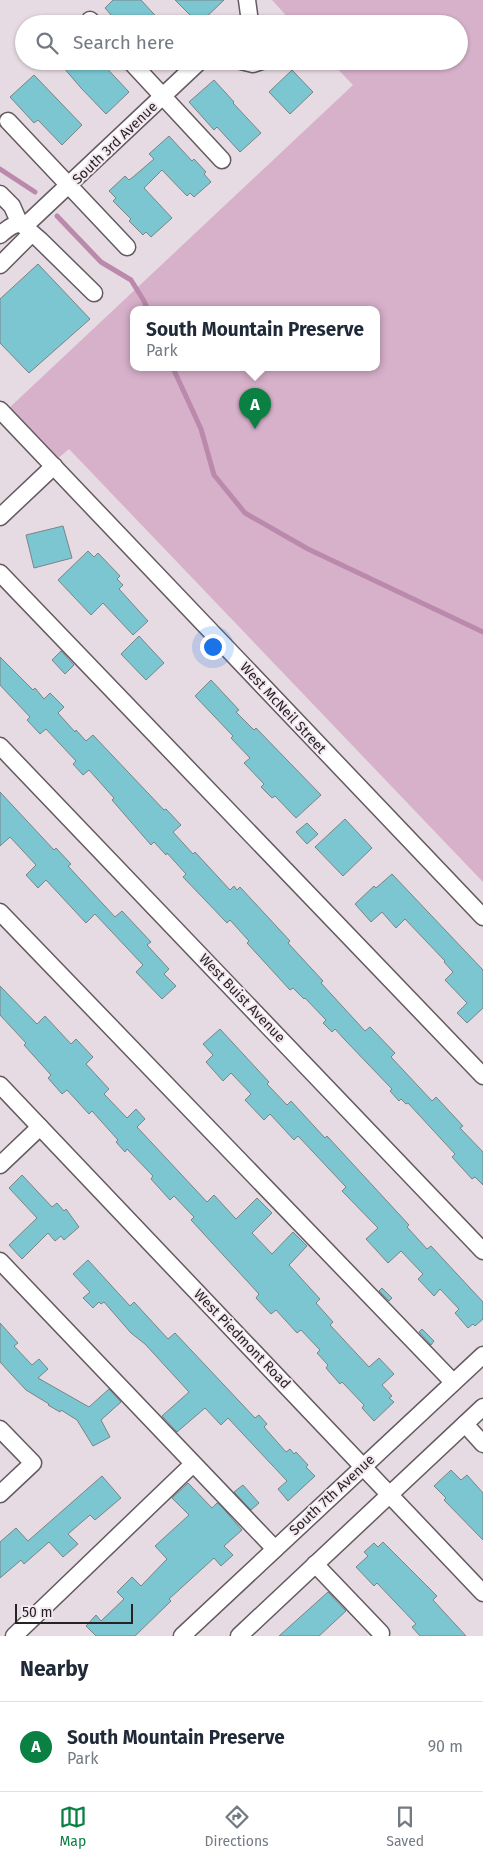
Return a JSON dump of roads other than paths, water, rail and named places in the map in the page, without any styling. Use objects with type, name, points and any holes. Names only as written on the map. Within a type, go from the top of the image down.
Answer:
[{"type":"street","points":[[247,0],[250,15]]},
{"type":"street","points":[[138,70],[222,160]]},
{"type":"street","name":"South 3rd Avenue","points":[[0,235],[9,227],[25,226],[190,70]]},
{"type":"street","points":[[8,122],[127,247]]},
{"type":"street","points":[[0,194],[12,206],[25,226],[94,293]]},
{"type":"street","name":"South 3rd Avenue","points":[[0,265],[28,237],[25,226]]},
{"type":"street","name":"West McNeil Street","points":[[0,410],[483,918]]},
{"type":"street","points":[[0,517],[54,466]]},
{"type":"street","points":[[0,573],[483,1076]]},
{"type":"street","name":"West Buist Avenue","points":[[0,746],[483,1251]]},
{"type":"street","points":[[0,912],[453,1382]]},
{"type":"street","name":"West Piedmont Road","points":[[0,1085],[363,1467],[390,1493],[483,1593]]},
{"type":"street","points":[[0,1165],[40,1127]]},
{"type":"street","points":[[0,1261],[275,1549]]},
{"type":"street","name":"South 7th Avenue","points":[[182,1636],[483,1355]]},
{"type":"street","points":[[240,1636],[483,1407]]},
{"type":"street","points":[[465,1424],[483,1444]]},
{"type":"street","points":[[0,1429],[33,1463],[0,1494]]},
{"type":"street","points":[[14,1636],[193,1464]]},
{"type":"street","points":[[315,1564],[381,1635]]},
{"type":"waterway","points":[[0,169],[35,192]]},
{"type":"waterway","points":[[57,216],[101,262],[131,280],[146,306]]},
{"type":"waterway","points":[[174,371],[201,429],[214,475],[245,513],[308,549],[483,632]]},
{"type":"place","name":"South Mountain Preserve","points":[[255,429]]}]
